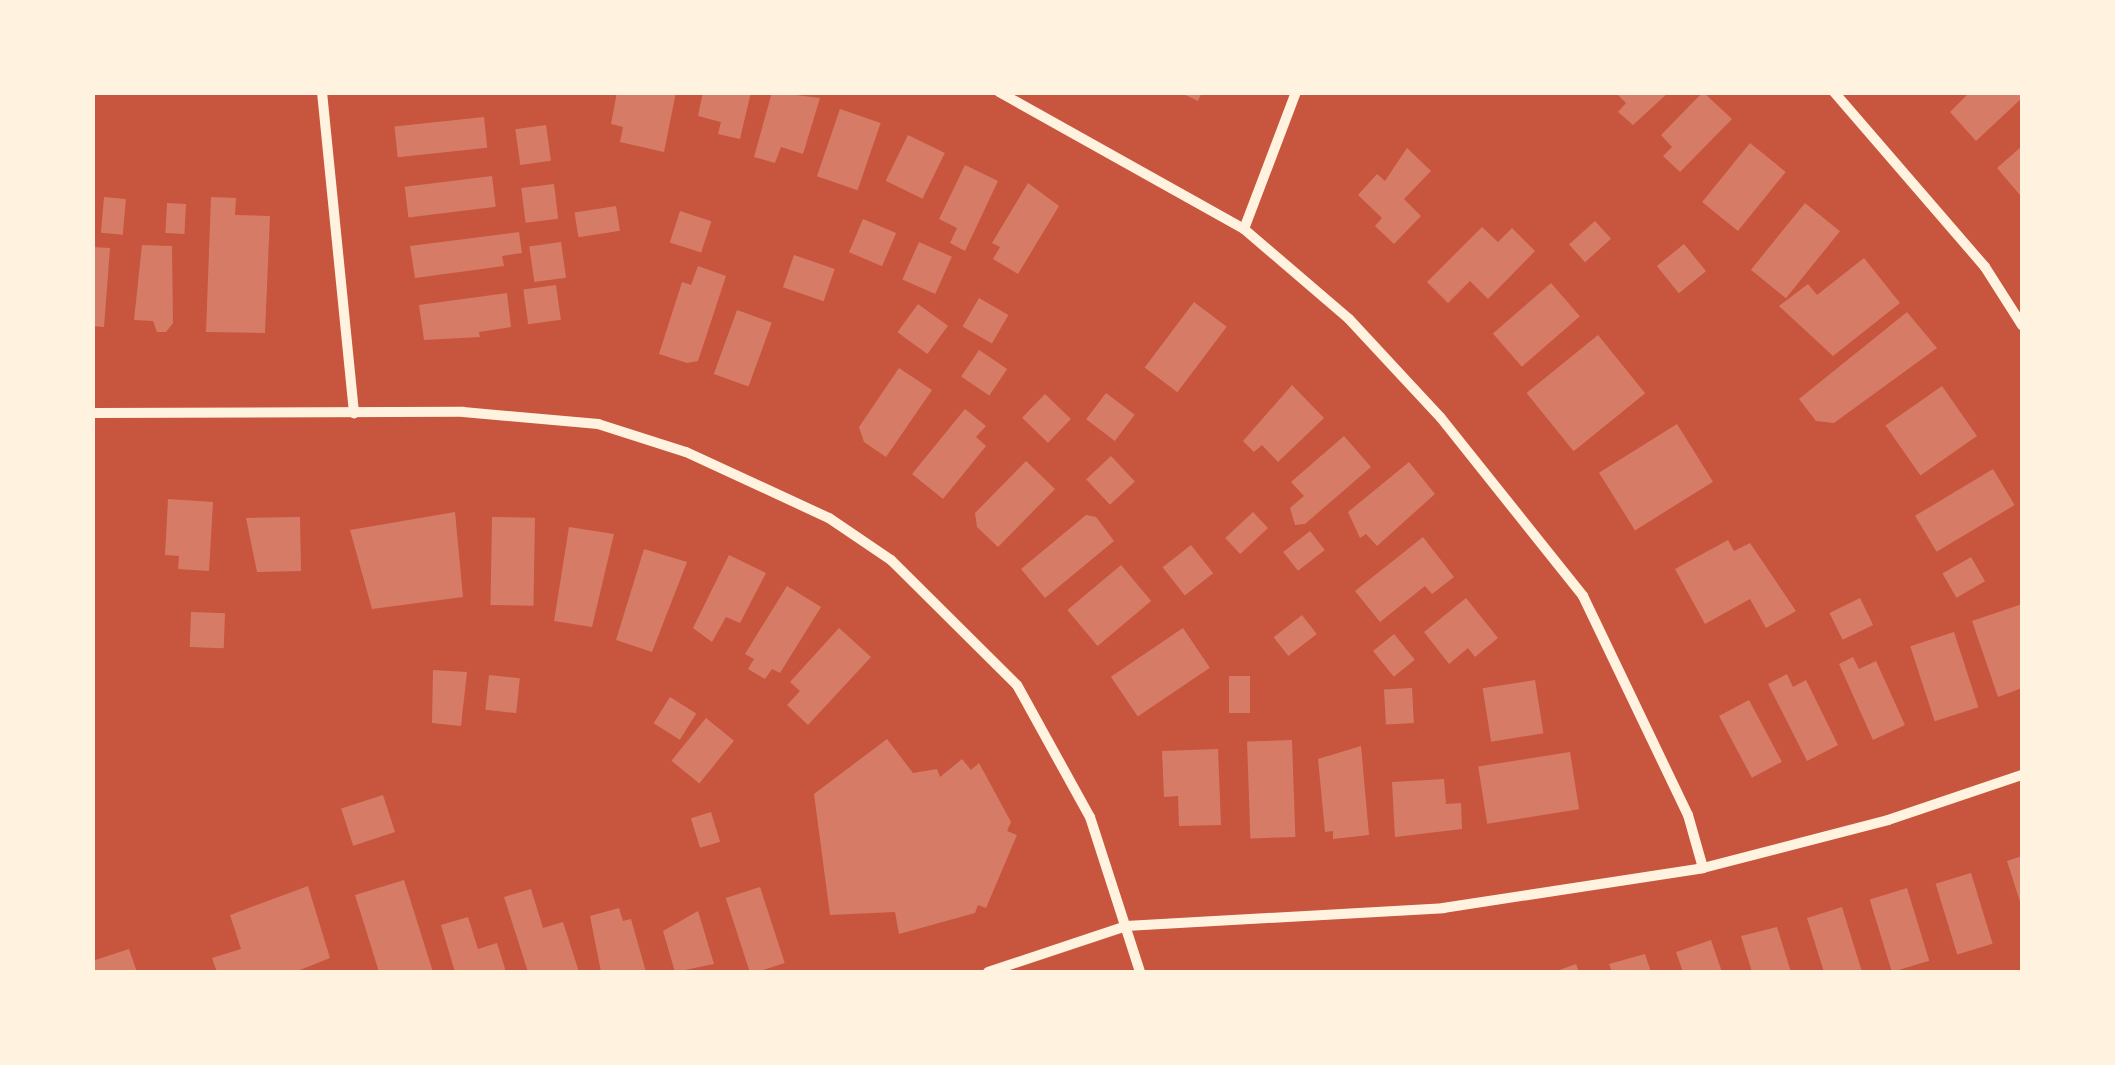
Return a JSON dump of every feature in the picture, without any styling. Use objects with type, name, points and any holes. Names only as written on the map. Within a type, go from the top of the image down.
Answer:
[{"type":"street","points":[[322,92],[354,412]]},
{"type":"street","points":[[999,92],[1244,229],[1349,319],[1441,418],[1583,596],[1673,782],[1703,868]]},
{"type":"street","points":[[1244,229],[1296,92]]},
{"type":"street","points":[[1834,92],[1985,268],[2022,325]]},
{"type":"street","points":[[92,414],[462,412],[598,424],[686,452],[829,518],[891,560],[1017,685],[1090,817],[1140,972]]},
{"type":"street","points":[[988,972],[1126,926],[1442,908],[1703,868],[1888,820],[2022,775]]},
{"type":"building","points":[[617,92],[676,92],[664,152],[620,142],[623,127],[611,124]]},
{"type":"building","points":[[703,92],[751,92],[740,139],[718,134],[721,122],[698,116]]},
{"type":"building","points":[[772,92],[820,98],[803,154],[781,147],[775,163],[754,157]]},
{"type":"building","points":[[1179,92],[1202,92],[1198,101]]},
{"type":"building","points":[[1615,92],[1669,92],[1633,125],[1618,112],[1626,103]]},
{"type":"building","points":[[1703,92],[1732,119],[1680,172],[1663,156],[1672,147],[1661,135]]},
{"type":"building","points":[[1970,92],[2022,92],[2022,98],[1976,141],[1950,112]]},
{"type":"building","points":[[840,109],[881,123],[858,190],[817,176]]},
{"type":"building","points":[[484,117],[487,148],[398,157],[394,126]]},
{"type":"building","points":[[546,125],[551,161],[520,165],[515,129]]},
{"type":"building","points":[[908,135],[945,153],[922,199],[886,181]]},
{"type":"building","points":[[1750,143],[1786,172],[1738,231],[1702,202]]},
{"type":"building","points":[[2022,146],[2022,192],[2020,195],[1997,168]]},
{"type":"building","points":[[1407,148],[1431,171],[1404,199],[1421,216],[1394,244],[1375,226],[1382,218],[1358,195],[1377,174],[1385,181]]},
{"type":"building","points":[[965,165],[998,181],[965,251],[950,243],[957,228],[939,219]]},
{"type":"building","points":[[492,176],[496,207],[408,217],[405,187]]},
{"type":"building","points":[[1028,183],[1059,206],[1018,274],[993,259],[1000,247],[992,243]]},
{"type":"building","points":[[554,184],[558,219],[526,223],[521,188]]},
{"type":"building","points":[[104,197],[126,199],[123,235],[101,233]]},
{"type":"building","points":[[211,197],[236,198],[235,215],[270,216],[265,333],[206,332]]},
{"type":"building","points":[[167,203],[186,204],[184,234],[165,233]]},
{"type":"building","points":[[1805,203],[1840,231],[1786,298],[1751,270]]},
{"type":"building","points":[[616,206],[620,231],[578,237],[575,213]]},
{"type":"building","points":[[680,211],[711,221],[701,253],[670,242]]},
{"type":"building","points":[[863,219],[896,233],[882,266],[849,252]]},
{"type":"building","points":[[1595,221],[1611,239],[1585,262],[1569,244]]},
{"type":"building","points":[[1482,227],[1498,242],[1512,228],[1535,251],[1488,299],[1470,281],[1448,303],[1427,282]]},
{"type":"building","points":[[519,232],[522,253],[502,256],[504,266],[415,278],[410,246]]},
{"type":"building","points":[[561,242],[566,278],[534,282],[529,246]]},
{"type":"building","points":[[919,242],[952,257],[935,294],[902,279]]},
{"type":"building","points":[[1684,244],[1706,271],[1679,293],[1657,266]]},
{"type":"building","points":[[142,245],[172,246],[173,323],[166,332],[157,332],[153,321],[134,320]]},
{"type":"building","points":[[92,247],[110,248],[104,327],[92,326]]},
{"type":"building","points":[[794,255],[835,269],[824,301],[783,287]]},
{"type":"building","points":[[1864,258],[1900,303],[1833,356],[1779,306],[1808,284],[1817,295]]},
{"type":"building","points":[[698,266],[726,276],[698,361],[687,363],[659,354],[682,282],[691,285]]},
{"type":"building","points":[[1551,283],[1580,316],[1522,367],[1493,334]]},
{"type":"building","points":[[556,285],[561,320],[528,324],[523,290]]},
{"type":"building","points":[[507,293],[511,327],[479,332],[480,337],[424,340],[419,305]]},
{"type":"building","points":[[979,298],[1008,315],[992,344],[962,327]]},
{"type":"building","points":[[1194,302],[1227,327],[1177,392],[1145,367]]},
{"type":"building","points":[[918,304],[948,326],[927,354],[897,332]]},
{"type":"building","points":[[737,310],[772,323],[749,387],[714,374]]},
{"type":"building","points":[[1907,312],[1937,348],[1834,423],[1816,421],[1799,399]]},
{"type":"building","points":[[1598,335],[1645,393],[1574,451],[1527,393]]},
{"type":"building","points":[[979,350],[1007,369],[989,396],[961,377]]},
{"type":"building","points":[[899,368],[932,390],[886,457],[864,442],[859,427]]},
{"type":"building","points":[[1292,385],[1324,418],[1278,462],[1262,445],[1254,452],[1243,441]]},
{"type":"building","points":[[1942,386],[1977,436],[1920,476],[1885,426]]},
{"type":"building","points":[[1106,393],[1135,415],[1115,441],[1086,419]]},
{"type":"building","points":[[1045,394],[1071,419],[1048,443],[1022,418]]},
{"type":"building","points":[[965,409],[986,426],[976,437],[986,446],[943,499],[912,474]]},
{"type":"building","points":[[1677,424],[1713,482],[1635,530],[1599,473]]},
{"type":"building","points":[[1344,436],[1371,467],[1305,524],[1295,525],[1290,508],[1304,496],[1291,482]]},
{"type":"building","points":[[1111,456],[1135,482],[1110,505],[1086,479]]},
{"type":"building","points":[[1026,461],[1055,489],[998,547],[977,527],[975,513]]},
{"type":"building","points":[[1409,462],[1435,494],[1377,546],[1366,534],[1360,538],[1348,512]]},
{"type":"building","points":[[1993,469],[2015,505],[1937,552],[1915,516]]},
{"type":"building","points":[[168,499],[213,502],[209,571],[178,569],[179,556],[165,555]]},
{"type":"building","points":[[455,512],[463,597],[372,609],[350,530]]},
{"type":"building","points":[[1253,512],[1268,528],[1240,554],[1225,538]]},
{"type":"building","points":[[1086,515],[1096,517],[1114,541],[1045,598],[1021,569]]},
{"type":"building","points":[[300,517],[301,571],[257,572],[246,518]]},
{"type":"building","points":[[492,517],[535,518],[533,606],[490,605]]},
{"type":"building","points":[[569,527],[614,534],[592,627],[554,621]]},
{"type":"building","points":[[1310,531],[1325,550],[1298,571],[1283,552]]},
{"type":"building","points":[[1423,537],[1454,577],[1432,594],[1425,586],[1380,622],[1355,591]]},
{"type":"building","points":[[1728,540],[1734,551],[1750,543],[1796,611],[1766,628],[1750,599],[1705,624],[1675,569]]},
{"type":"building","points":[[1191,545],[1213,573],[1185,596],[1163,567]]},
{"type":"building","points":[[644,549],[687,562],[652,652],[616,640]]},
{"type":"building","points":[[729,555],[766,573],[740,623],[726,617],[712,642],[693,628]]},
{"type":"building","points":[[1971,557],[1985,581],[1956,598],[1942,574]]},
{"type":"building","points":[[1121,565],[1151,601],[1098,646],[1067,610]]},
{"type":"building","points":[[787,586],[821,607],[780,673],[772,669],[765,679],[748,669],[754,659],[745,654]]},
{"type":"building","points":[[1466,598],[1498,638],[1475,657],[1468,648],[1449,664],[1424,632]]},
{"type":"building","points":[[1860,598],[1873,625],[1843,640],[1829,613]]},
{"type":"building","points":[[2022,604],[2022,688],[1998,697],[1972,621]]},
{"type":"building","points":[[191,612],[225,613],[224,648],[190,647]]},
{"type":"building","points":[[1302,615],[1317,634],[1288,656],[1274,637]]},
{"type":"building","points":[[839,628],[871,657],[808,725],[787,705],[800,691],[790,682]]},
{"type":"building","points":[[1183,628],[1210,668],[1138,716],[1111,677]]},
{"type":"building","points":[[1954,632],[1978,707],[1935,721],[1910,646]]},
{"type":"building","points":[[1394,634],[1415,660],[1394,677],[1373,651]]},
{"type":"building","points":[[1853,657],[1859,669],[1876,661],[1905,725],[1873,740],[1839,664]]},
{"type":"building","points":[[433,670],[467,672],[461,726],[432,723]]},
{"type":"building","points":[[1787,674],[1793,687],[1806,680],[1838,745],[1807,761],[1768,684]]},
{"type":"building","points":[[489,675],[520,678],[516,713],[485,710]]},
{"type":"building","points":[[1229,676],[1250,676],[1250,713],[1229,713]]},
{"type":"building","points":[[1535,680],[1543,733],[1491,742],[1483,688]]},
{"type":"building","points":[[1412,688],[1414,723],[1386,724],[1384,689]]},
{"type":"building","points":[[670,697],[696,713],[680,740],[654,723]]},
{"type":"building","points":[[1749,700],[1782,762],[1752,778],[1719,716]]},
{"type":"building","points":[[706,718],[734,741],[699,783],[671,761]]},
{"type":"building","points":[[887,739],[913,773],[937,769],[940,777],[962,759],[971,770],[979,763],[1011,822],[1007,831],[1017,835],[986,908],[978,905],[975,913],[899,934],[895,912],[830,915],[814,794]]},
{"type":"building","points":[[1292,740],[1295,837],[1250,839],[1247,742]]},
{"type":"building","points":[[1361,746],[1369,835],[1333,839],[1333,831],[1325,832],[1318,759]]},
{"type":"building","points":[[1218,749],[1221,825],[1179,826],[1178,796],[1164,797],[1162,751]]},
{"type":"building","points":[[1570,752],[1579,809],[1487,824],[1478,767]]},
{"type":"building","points":[[1444,779],[1446,804],[1461,803],[1462,829],[1395,837],[1392,782]]},
{"type":"building","points":[[383,795],[395,832],[353,846],[341,809]]},
{"type":"building","points":[[711,812],[720,842],[700,848],[691,818]]},
{"type":"building","points":[[2022,856],[2022,908],[2007,861]]},
{"type":"building","points":[[1971,873],[1993,944],[1957,955],[1936,884]]},
{"type":"building","points":[[404,880],[433,972],[379,972],[355,895]]},
{"type":"building","points":[[308,886],[330,958],[295,972],[217,972],[212,958],[241,949],[230,915]]},
{"type":"building","points":[[760,887],[785,963],[750,972],[726,898]]},
{"type":"building","points":[[1907,888],[1929,961],[1892,972],[1870,899]]},
{"type":"building","points":[[531,889],[543,928],[563,922],[579,972],[528,972],[504,897]]},
{"type":"building","points":[[1842,907],[1862,972],[1824,972],[1807,918]]},
{"type":"building","points":[[619,908],[623,921],[631,919],[646,972],[601,972],[590,916]]},
{"type":"building","points":[[698,911],[714,964],[675,972],[663,931]]},
{"type":"building","points":[[468,917],[478,949],[497,943],[506,972],[455,972],[441,925]]},
{"type":"building","points":[[1777,927],[1791,972],[1752,972],[1741,936]]},
{"type":"building","points":[[1711,940],[1722,972],[1683,972],[1676,952]]},
{"type":"building","points":[[129,949],[137,972],[92,972],[92,961]]},
{"type":"building","points":[[1645,954],[1651,972],[1612,972],[1609,964]]},
{"type":"building","points":[[1576,964],[1579,972],[1554,972]]}]
